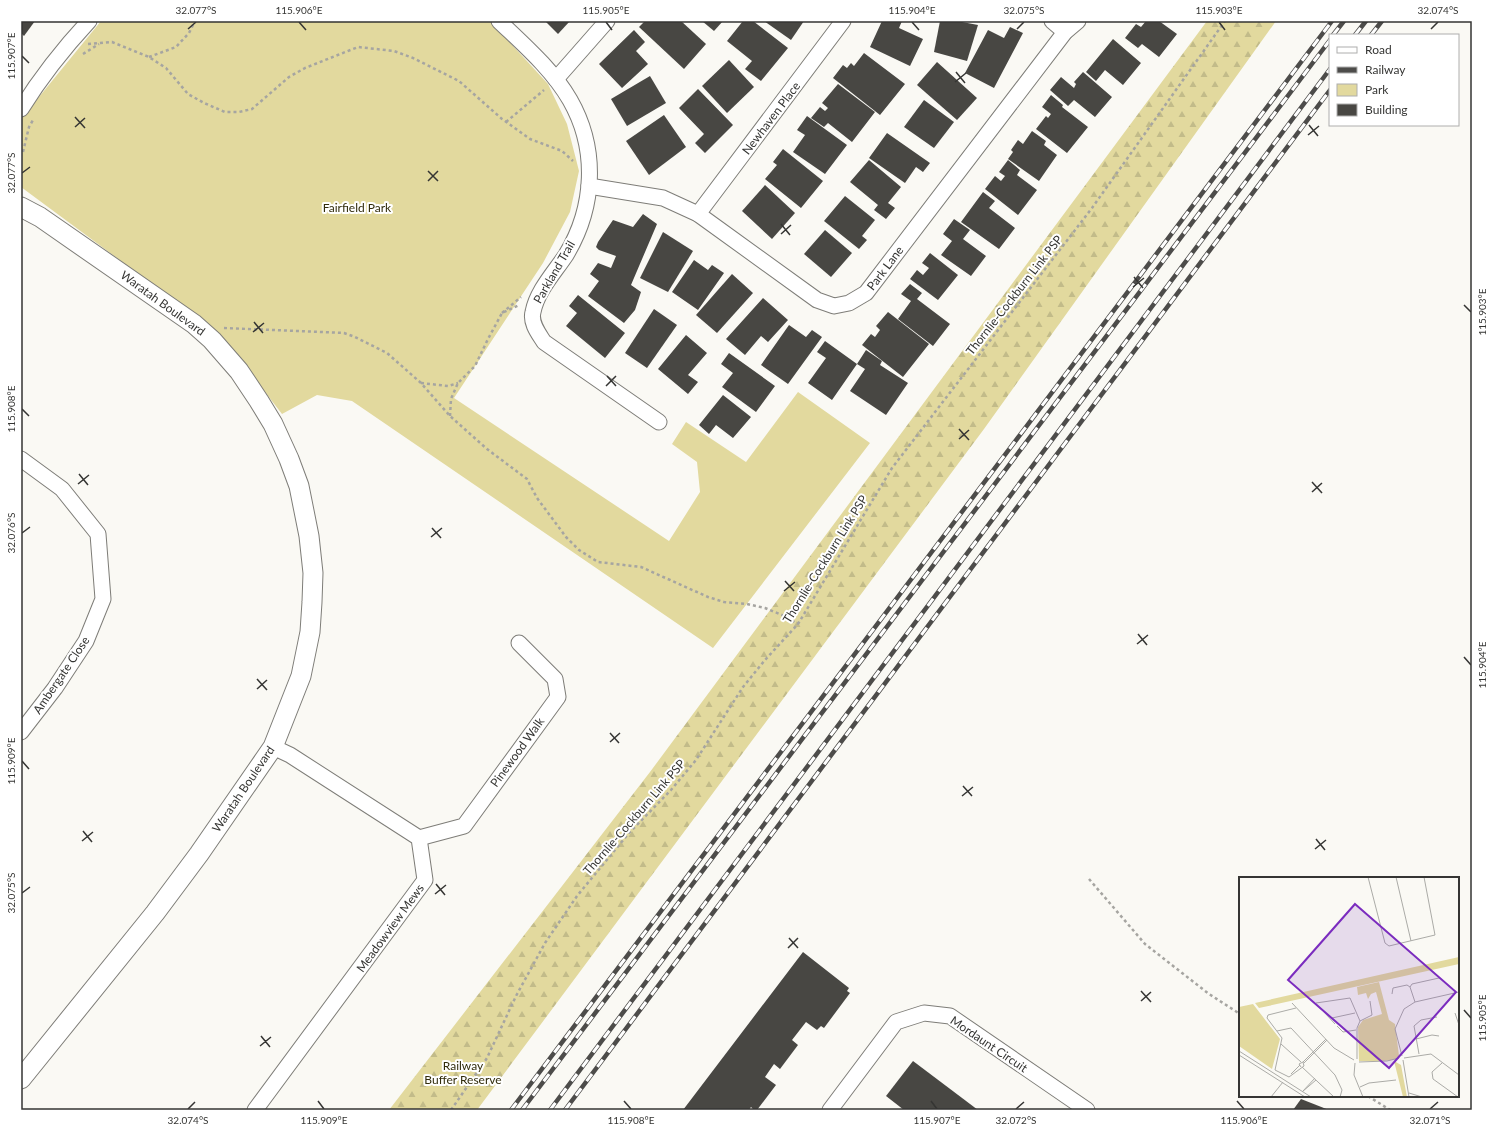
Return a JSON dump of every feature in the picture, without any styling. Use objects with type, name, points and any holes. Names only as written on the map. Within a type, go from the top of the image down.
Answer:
[{"type":"street","points":[[21,109],[68,43],[89,21]]},
{"type":"street","name":"Parkland Trail","points":[[499,21],[556,79],[570,100],[584,134],[590,167],[589,186],[584,217],[569,247],[537,297],[532,314],[535,328],[544,342],[659,422]]},
{"type":"street","points":[[556,79],[607,21]]},
{"type":"street","name":"Newhaven Place","points":[[698,214],[843,21]]},
{"type":"street","points":[[1052,21],[1065,32]]},
{"type":"street","name":"Park Lane","points":[[589,186],[662,198],[698,214],[817,300],[834,306],[849,303],[866,293],[1065,32],[1078,21]]},
{"type":"street","name":"Waratah Boulevard","points":[[21,193],[40,217]]},
{"type":"street","name":"Waratah Boulevard","points":[[21,207],[40,217],[178,312],[212,340],[239,371],[273,424],[289,459],[298,486],[308,536],[313,572],[310,632],[301,676],[273,747],[199,854],[155,913],[21,1079]]},
{"type":"street","name":"Ambergate Close","points":[[21,459],[62,489],[98,534],[103,599],[86,641],[55,688],[21,732]]},
{"type":"street","name":"Pinewood Walk","points":[[419,838],[464,826],[558,697],[555,679],[519,643]]},
{"type":"street","points":[[273,747],[290,755],[419,838]]},
{"type":"street","name":"Meadowview Mews","points":[[256,1110],[425,880],[419,838]]},
{"type":"street","name":"Mordaunt Circuit","points":[[830,1110],[896,1022],[924,1013],[950,1016],[1087,1110]]},
{"type":"path","points":[[149,57],[176,46],[188,33],[195,21]]},
{"type":"path","name":"Thornlie-Cockburn Link PSP","points":[[451,1110],[486,1058],[544,943],[569,908],[629,833],[671,790],[696,760],[743,687],[798,624],[892,468],[1092,208],[1226,21]]},
{"type":"path","points":[[68,43],[112,42],[127,47],[149,57],[166,68],[188,94],[225,112],[239,112],[252,109],[289,77],[305,68],[358,47],[394,51],[413,58],[459,81],[506,122],[530,139],[562,151],[573,160],[589,186]]},
{"type":"path","points":[[78,58],[101,43]]},
{"type":"path","points":[[506,122],[556,79]]},
{"type":"path","points":[[23,152],[29,127],[36,114]]},
{"type":"path","points":[[450,416],[451,399],[458,383],[475,366],[502,313],[537,297]]},
{"type":"path","points":[[223,328],[344,333],[387,353],[422,383],[450,416],[487,449],[527,480],[537,498],[566,537],[579,550],[598,562],[641,567],[708,597],[724,602],[747,604],[765,608],[798,624]]},
{"type":"path","points":[[422,383],[448,386],[458,383]]},
{"type":"path","points":[[1089,879],[1145,944],[1209,994],[1239,1013]]},
{"type":"path","points":[[1370,1097],[1390,1110]]},
{"type":"green space","name":"Fairfield Park","points":[[101,21],[490,21],[548,84],[567,124],[579,171],[570,212],[543,263],[454,398],[669,541],[700,492],[697,462],[672,444],[686,422],[746,462],[798,392],[870,443],[713,648],[352,401],[317,395],[282,414],[221,335],[21,187],[21,119]]},
{"type":"green space","name":"Railway Buffer Reserve","points":[[1207,21],[1276,21],[984,429],[477,1110],[389,1110],[650,772]]},
{"type":"building","points":[[21,21],[35,21],[24,36],[21,33]]},
{"type":"building","points":[[545,21],[570,21],[558,34]]},
{"type":"building","points":[[645,21],[681,21],[706,44],[684,69],[639,27]]},
{"type":"building","points":[[702,21],[723,21],[714,31]]},
{"type":"building","points":[[743,21],[753,21],[788,48],[761,81],[745,69],[752,61],[727,41]]},
{"type":"building","points":[[764,21],[804,21],[791,40]]},
{"type":"building","points":[[882,21],[902,21],[899,28],[923,39],[910,66],[870,47]]},
{"type":"building","points":[[940,21],[957,21],[978,25],[967,61],[934,52]]},
{"type":"building","points":[[1146,21],[1159,21],[1177,34],[1159,57],[1142,44],[1138,48],[1125,38],[1136,24],[1141,27]]},
{"type":"building","points":[[1010,27],[1023,33],[994,88],[965,73],[988,30],[1004,38]]},
{"type":"building","points":[[634,30],[645,42],[636,51],[648,64],[622,88],[599,64]]},
{"type":"building","points":[[1113,39],[1141,63],[1123,85],[1105,70],[1096,81],[1086,72]]},
{"type":"building","points":[[864,53],[905,84],[880,115],[833,78],[843,65],[847,68],[851,63],[854,66]]},
{"type":"building","points":[[729,60],[754,87],[727,113],[702,86]]},
{"type":"building","points":[[937,62],[977,98],[957,120],[917,85]]},
{"type":"building","points":[[1083,72],[1112,97],[1095,117],[1074,100],[1068,106],[1050,90],[1061,77],[1074,88],[1076,84],[1074,82]]},
{"type":"building","points":[[650,76],[666,103],[627,126],[611,99]]},
{"type":"building","points":[[838,84],[875,112],[852,142],[828,123],[824,127],[811,118],[820,107],[825,111],[828,108],[822,103]]},
{"type":"building","points":[[698,89],[733,125],[705,153],[695,143],[704,134],[679,108]]},
{"type":"building","points":[[1051,95],[1063,105],[1062,107],[1088,127],[1067,153],[1036,129],[1046,116],[1048,118],[1051,114],[1042,107]]},
{"type":"building","points":[[924,100],[954,122],[934,148],[904,127]]},
{"type":"building","points":[[664,115],[686,147],[649,175],[626,141]]},
{"type":"building","points":[[807,116],[847,145],[825,174],[793,152],[805,135],[797,130]]},
{"type":"building","points":[[1032,131],[1046,141],[1044,145],[1057,155],[1039,181],[1008,159],[1013,152],[1011,150],[1018,140],[1023,144]]},
{"type":"building","points":[[887,133],[930,163],[923,172],[916,167],[905,183],[869,158]]},
{"type":"building","points":[[783,149],[823,181],[801,208],[765,179],[777,165],[773,162]]},
{"type":"building","points":[[869,160],[901,187],[888,203],[895,208],[886,219],[874,210],[878,205],[850,182]]},
{"type":"building","points":[[1008,160],[1020,170],[1017,175],[1037,190],[1018,215],[985,189],[995,176],[1001,181],[1005,176],[999,172]]},
{"type":"building","points":[[765,185],[795,213],[772,239],[742,211]]},
{"type":"building","points":[[983,192],[995,201],[989,208],[1015,228],[999,249],[961,222]]},
{"type":"building","points":[[845,196],[875,220],[862,236],[867,240],[859,249],[824,221]]},
{"type":"building","points":[[643,214],[657,224],[631,285],[641,292],[635,310],[624,323],[588,296],[599,281],[590,274],[598,263],[611,268],[616,256],[599,250],[596,247],[613,220],[633,227]]},
{"type":"building","points":[[954,219],[970,230],[963,239],[986,256],[971,276],[941,255],[952,241],[943,234]]},
{"type":"building","points":[[825,230],[852,253],[831,277],[804,254]]},
{"type":"building","points":[[663,232],[693,251],[668,292],[640,278]]},
{"type":"building","points":[[930,253],[958,275],[938,300],[910,279],[917,270],[923,275],[929,268],[922,263]]},
{"type":"building","points":[[694,260],[708,270],[712,265],[724,273],[698,310],[672,292]]},
{"type":"building","points":[[732,274],[753,293],[717,333],[696,315]]},
{"type":"building","points":[[910,284],[922,293],[917,299],[950,324],[933,346],[898,319],[911,301],[901,294]]},
{"type":"building","points":[[578,295],[625,333],[605,358],[566,326],[577,313],[569,306]]},
{"type":"building","points":[[763,298],[788,320],[768,342],[761,336],[745,355],[726,339]]},
{"type":"building","points":[[654,309],[677,325],[647,368],[625,353]]},
{"type":"building","points":[[888,312],[929,344],[903,377],[862,345],[871,334],[875,337],[880,330],[876,326]]},
{"type":"building","points":[[789,325],[806,337],[812,330],[822,337],[788,384],[761,365]]},
{"type":"building","points":[[686,335],[707,353],[688,375],[698,382],[688,394],[658,369]]},
{"type":"building","points":[[825,341],[857,364],[832,400],[808,383],[826,358],[817,352]]},
{"type":"building","points":[[866,350],[882,361],[880,365],[908,383],[886,415],[850,391],[865,369],[857,364]]},
{"type":"building","points":[[729,353],[775,386],[756,412],[722,387],[733,373],[721,364]]},
{"type":"building","points":[[723,395],[751,417],[733,438],[716,425],[709,434],[699,425]]},
{"type":"building","points":[[803,952],[849,988],[847,991],[850,993],[824,1028],[821,1026],[817,1030],[806,1022],[792,1040],[798,1045],[780,1069],[774,1064],[765,1077],[776,1085],[757,1110],[754,1110],[751,1107],[749,1110],[683,1110]]},
{"type":"building","points":[[913,1061],[978,1110],[904,1110],[886,1096]]},
{"type":"building","points":[[1301,1099],[1329,1110],[1293,1110]]},
{"type":"railway","points":[[511,1110],[1332,21]]},
{"type":"railway","points":[[1334,34],[1344,21]]},
{"type":"railway","points":[[1356,34],[1366,21]]},
{"type":"railway","points":[[1372,34],[1382,21]]},
{"type":"railway","points":[[522,1110],[1329,41]]},
{"type":"railway","points":[[550,1110],[1329,70]]},
{"type":"railway","points":[[565,1110],[1329,91]]}]
